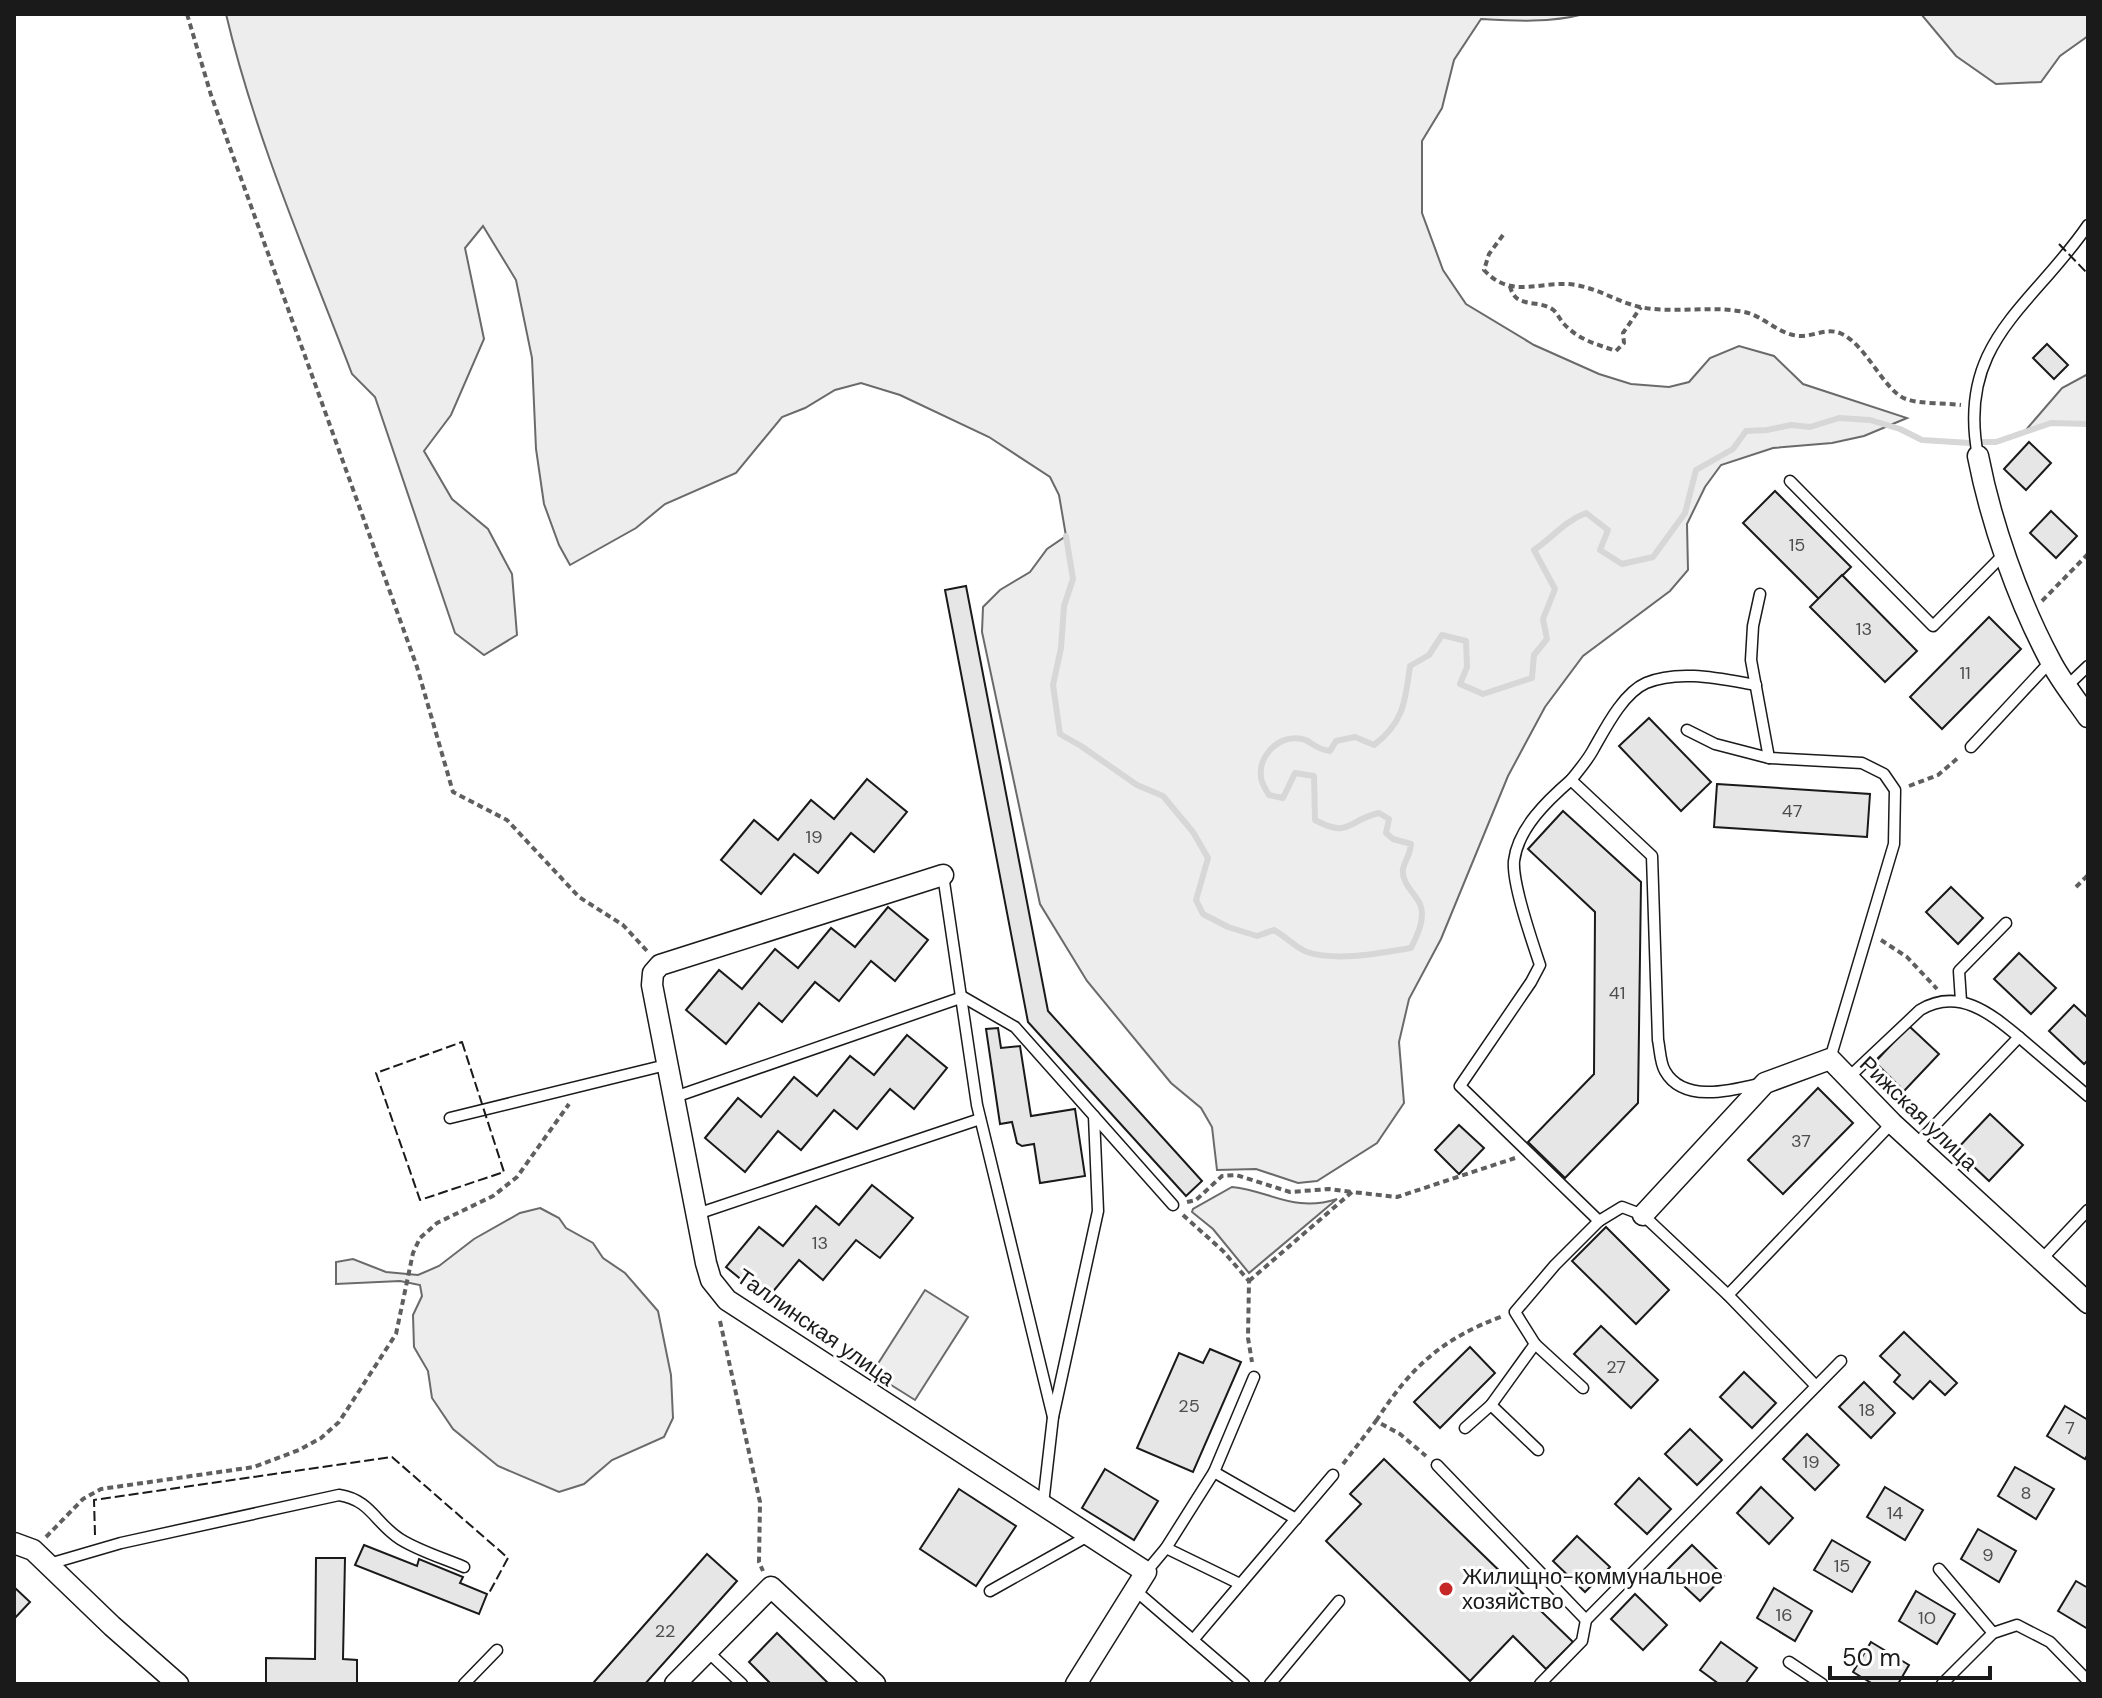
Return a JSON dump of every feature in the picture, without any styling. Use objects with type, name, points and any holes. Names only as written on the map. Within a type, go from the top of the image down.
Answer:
[{"type":"street","points":[[1978,456],[2005,553],[2029,614],[2050,662],[2088,717]]},
{"type":"street","points":[[660,965],[943,875]]},
{"type":"street","name":"Таллинская улица","points":[[660,965],[653,973],[652,985],[672,1098],[711,1280],[727,1300],[1146,1572]]},
{"type":"street","name":"Рижская улица","points":[[1643,1215],[1765,1083],[1830,1059],[1892,1123],[2088,1303]]},
{"type":"street","points":[[23,1546],[49,1564],[112,1626],[178,1684]]},
{"type":"street","points":[[1076,1684],[1146,1572]]},
{"type":"street","points":[[675,1684],[771,1587],[875,1684]]},
{"type":"lane","points":[[1978,456],[1973,430],[1978,378],[1993,343],[2068,254],[2088,225]]},
{"type":"lane","points":[[1790,481],[1933,626],[2005,553]]},
{"type":"lane","points":[[1760,594],[1753,626],[1751,660],[1769,758]]},
{"type":"lane","points":[[1971,747],[2050,662]]},
{"type":"lane","points":[[2067,686],[2088,666]]},
{"type":"lane","points":[[1599,1221],[1460,1086],[1540,965],[1518,888],[1514,861],[1522,838],[1543,805],[1571,780],[1621,705],[1644,684],[1666,678],[1707,676],[1756,685]]},
{"type":"lane","points":[[1687,730],[1715,744],[1769,758],[1862,763],[1884,774],[1895,790],[1894,844],[1830,1059]]},
{"type":"lane","points":[[1571,780],[1652,856],[1658,1040],[1664,1070],[1678,1086],[1700,1092],[1733,1090],[1765,1083]]},
{"type":"lane","points":[[943,875],[980,1119],[1053,1417]]},
{"type":"lane","points":[[1961,1001],[1959,971],[2006,923]]},
{"type":"lane","points":[[672,1098],[963,997],[1015,1027],[1173,1205]]},
{"type":"lane","points":[[1848,1078],[1920,1010],[1932,1003],[1961,1001],[1987,1012],[2088,1096]]},
{"type":"lane","points":[[1916,1145],[2019,1037]]},
{"type":"lane","points":[[450,1118],[666,1065]]},
{"type":"lane","points":[[1042,1507],[1053,1417],[1098,1211],[1094,1116]]},
{"type":"lane","points":[[697,1214],[980,1119]]},
{"type":"lane","points":[[1728,1295],[1892,1123]]},
{"type":"lane","points":[[1583,1388],[1535,1344],[1515,1312],[1555,1265],[1599,1221],[1622,1207],[1643,1215],[1728,1295],[1816,1386]]},
{"type":"lane","points":[[2040,1261],[2088,1210]]},
{"type":"lane","points":[[1465,1428],[1491,1405],[1535,1344]]},
{"type":"lane","points":[[1540,1684],[1582,1641],[1586,1620],[1841,1361]]},
{"type":"lane","points":[[1146,1572],[1166,1548],[1214,1472],[1254,1377]]},
{"type":"lane","points":[[1491,1405],[1538,1450]]},
{"type":"lane","points":[[1437,1465],[1586,1620]]},
{"type":"lane","points":[[1214,1472],[1296,1519]]},
{"type":"lane","points":[[1193,1640],[1333,1475]]},
{"type":"lane","points":[[49,1564],[121,1543],[339,1495],[365,1504],[401,1540],[464,1567]]},
{"type":"lane","points":[[990,1591],[1088,1536]]},
{"type":"lane","points":[[1166,1548],[1240,1584]]},
{"type":"lane","points":[[1939,1569],[1993,1633]]},
{"type":"lane","points":[[1136,1591],[1244,1684]]},
{"type":"lane","points":[[1270,1684],[1339,1601]]},
{"type":"lane","points":[[1942,1684],[1993,1633],[2017,1625],[2050,1642],[2088,1681]]},
{"type":"lane","points":[[464,1684],[497,1650]]},
{"type":"lane","points":[[707,1651],[742,1684]]},
{"type":"lane","points":[[1789,1662],[1822,1684]]},
{"type":"path","points":[[187,14],[211,95],[430,707],[453,792],[507,820],[579,897],[623,925],[660,965]]},
{"type":"path","points":[[1503,235],[1489,254],[1484,270],[1494,280],[1510,286],[1531,288],[1566,283],[1598,290],[1641,307],[1747,313],[1799,336],[1831,331],[1844,335],[1905,399],[1975,407]]},
{"type":"path","points":[[1510,286],[1512,295],[1519,301],[1551,308],[1566,326],[1587,342],[1616,351],[1624,343],[1623,333],[1641,307]]},
{"type":"path","points":[[2029,614],[2088,554]]},
{"type":"path","points":[[1926,781],[1938,775],[1971,747]]},
{"type":"path","points":[[2076,887],[2088,875]]},
{"type":"path","points":[[1868,932],[1907,957],[1946,1000]]},
{"type":"path","points":[[23,1546],[83,1499],[101,1489],[254,1467],[321,1438],[339,1422],[396,1334],[413,1253],[420,1238],[429,1229],[493,1196],[517,1177],[582,1085]]},
{"type":"path","points":[[1173,1205],[1196,1200],[1222,1176],[1236,1175],[1290,1192],[1329,1189],[1397,1197],[1529,1153]]},
{"type":"path","points":[[1249,1281],[1352,1192]]},
{"type":"path","points":[[1173,1205],[1223,1251],[1249,1281],[1248,1338],[1254,1377]]},
{"type":"path","points":[[1333,1475],[1399,1386],[1431,1354],[1475,1327],[1515,1312]]},
{"type":"path","points":[[719,1316],[760,1502],[759,1562],[771,1587]]},
{"type":"path","points":[[1376,1421],[1400,1434],[1437,1465]]},
{"type":"shaded area","points":[[226,14],[1584,14],[1546,20],[1481,19],[1454,60],[1442,108],[1422,141],[1422,213],[1443,270],[1466,304],[1534,345],[1599,374],[1631,384],[1669,387],[1689,382],[1710,358],[1739,346],[1774,356],[1803,384],[1907,418],[1864,436],[1832,443],[1773,448],[1721,465],[1705,487],[1687,524],[1688,570],[1670,591],[1583,656],[1545,707],[1508,776],[1441,939],[1409,999],[1399,1042],[1404,1103],[1377,1143],[1317,1181],[1298,1183],[1256,1169],[1217,1170],[1212,1127],[1201,1108],[1171,1083],[1087,981],[1040,904],[982,632],[983,607],[1000,590],[1030,572],[1047,549],[1066,536],[1059,495],[1050,477],[989,437],[900,395],[861,383],[835,390],[805,408],[782,417],[736,473],[665,504],[636,528],[570,565],[544,504],[536,449],[532,358],[516,280],[483,226],[465,248],[484,339],[451,415],[424,451],[452,499],[488,529],[512,574],[517,635],[484,655],[455,633],[375,397],[352,374],[283,196],[252,106]]},
{"type":"shaded area","points":[[1921,14],[2088,14],[2088,36],[2060,56],[2041,82],[1996,84],[1956,56]]},
{"type":"shaded area","points":[[2088,374],[2088,424],[2051,423],[2025,431],[2062,388]]},
{"type":"shaded area","points":[[1232,1187],[1308,1204],[1337,1199],[1249,1273],[1213,1229],[1192,1212]]},
{"type":"shaded area","points":[[540,1208],[593,1243],[603,1258],[625,1273],[658,1311],[671,1375],[673,1418],[664,1437],[612,1460],[584,1484],[559,1492],[498,1466],[453,1429],[432,1398],[428,1371],[414,1347],[413,1315],[422,1296],[420,1285],[400,1281],[336,1284],[336,1262],[353,1259],[386,1272],[418,1275],[439,1266],[474,1239],[520,1213]]},
{"type":"shaded area","points":[[925,1290],[968,1317],[915,1400],[872,1373]]},
{"type":"building","points":[[2047,344],[2068,365],[2054,379],[2033,358]]},
{"type":"building","points":[[2029,442],[2051,463],[2026,490],[2004,469]]},
{"type":"building","points":[[1775,491],[1851,567],[1819,599],[1743,523]]},
{"type":"building","points":[[2051,511],[2077,536],[2056,558],[2030,533]]},
{"type":"building","points":[[1842,575],[1917,651],[1885,682],[1810,607]]},
{"type":"building","points":[[966,586],[1048,1011],[1202,1181],[1186,1196],[1028,1022],[945,590]]},
{"type":"building","points":[[1989,617],[2021,649],[1942,729],[1910,697]]},
{"type":"building","points":[[1649,718],[1711,782],[1681,811],[1619,746]]},
{"type":"building","points":[[867,779],[907,812],[874,852],[851,833],[818,873],[794,854],[761,894],[721,860],[754,820],[778,840],[811,800],[834,819]]},
{"type":"building","points":[[1717,784],[1870,794],[1867,837],[1714,827]]},
{"type":"building","points":[[1563,811],[1641,882],[1638,1103],[1565,1178],[1528,1142],[1594,1074],[1595,912],[1528,849]]},
{"type":"building","points":[[1951,887],[1983,918],[1958,944],[1926,912]]},
{"type":"building","points":[[888,907],[928,940],[895,981],[871,961],[839,1001],[815,982],[782,1022],[759,1003],[726,1044],[686,1010],[719,970],[742,989],[775,949],[798,968],[831,928],[855,947]]},
{"type":"building","points":[[2019,953],[2056,988],[2031,1014],[1994,979]]},
{"type":"building","points":[[2074,1005],[2088,1018],[2088,1060],[2084,1064],[2049,1031]]},
{"type":"building","points":[[1909,1026],[1939,1054],[1904,1091],[1875,1062]]},
{"type":"building","points":[[998,1028],[1001,1048],[1020,1046],[1031,1116],[1075,1109],[1085,1176],[1040,1183],[1034,1144],[1022,1146],[1017,1143],[1012,1122],[1000,1124],[986,1029]]},
{"type":"building","points":[[907,1035],[947,1068],[914,1109],[890,1089],[857,1129],[834,1110],[801,1150],[778,1131],[745,1172],[705,1138],[738,1098],[761,1117],[794,1077],[817,1096],[850,1056],[874,1075]]},
{"type":"building","points":[[1818,1088],[1853,1123],[1783,1194],[1748,1160]]},
{"type":"building","points":[[1990,1114],[2023,1145],[1989,1181],[1956,1150]]},
{"type":"building","points":[[1459,1125],[1484,1148],[1459,1174],[1435,1150]]},
{"type":"building","points":[[872,1185],[913,1218],[880,1258],[856,1240],[823,1280],[799,1260],[766,1300],[726,1267],[759,1227],[783,1246],[816,1206],[839,1225]]},
{"type":"building","points":[[1606,1227],[1669,1290],[1636,1324],[1572,1261]]},
{"type":"building","points":[[1601,1326],[1658,1380],[1631,1408],[1574,1354]]},
{"type":"building","points":[[1904,1332],[1957,1383],[1945,1395],[1930,1381],[1913,1399],[1894,1382],[1900,1375],[1880,1356]]},
{"type":"building","points":[[1470,1347],[1495,1373],[1440,1428],[1414,1402]]},
{"type":"building","points":[[1210,1349],[1241,1362],[1193,1472],[1137,1448],[1179,1353],[1203,1363]]},
{"type":"building","points":[[1744,1372],[1776,1403],[1752,1428],[1720,1397]]},
{"type":"building","points":[[1864,1382],[1895,1413],[1871,1438],[1839,1407]]},
{"type":"building","points":[[2065,1406],[2088,1420],[2088,1454],[2085,1459],[2047,1436]]},
{"type":"building","points":[[1690,1429],[1722,1460],[1697,1485],[1665,1454]]},
{"type":"building","points":[[1807,1434],[1839,1465],[1815,1490],[1783,1459]]},
{"type":"building","name":"Жилищно-коммунальное хозяйство","points":[[1384,1459],[1573,1642],[1546,1669],[1513,1636],[1470,1681],[1326,1541],[1361,1504],[1350,1494]]},
{"type":"building","points":[[2015,1467],[2054,1489],[2036,1519],[1998,1496]]},
{"type":"building","points":[[1105,1469],[1158,1501],[1134,1540],[1082,1508]]},
{"type":"building","points":[[1639,1478],[1671,1509],[1647,1534],[1615,1504]]},
{"type":"building","points":[[1761,1487],[1793,1518],[1769,1544],[1737,1513]]},
{"type":"building","points":[[1885,1487],[1923,1510],[1905,1540],[1867,1517]]},
{"type":"building","points":[[959,1489],[1016,1526],[976,1586],[920,1549]]},
{"type":"building","points":[[1978,1529],[2016,1551],[1999,1582],[1961,1559]]},
{"type":"building","points":[[1577,1536],[1610,1567],[1585,1592],[1553,1561]]},
{"type":"building","points":[[1832,1540],[1870,1562],[1852,1592],[1814,1570]]},
{"type":"building","points":[[364,1545],[417,1566],[419,1559],[463,1577],[460,1583],[487,1594],[479,1614],[355,1565]]},
{"type":"building","points":[[1692,1545],[1724,1576],[1700,1601],[1667,1570]]},
{"type":"building","points":[[707,1554],[737,1581],[645,1684],[596,1684],[594,1682]]},
{"type":"building","points":[[316,1558],[345,1558],[343,1659],[357,1660],[357,1684],[266,1684],[266,1658],[315,1659]]},
{"type":"building","points":[[2076,1581],[2088,1588],[2088,1629],[2058,1611]]},
{"type":"building","points":[[14,1587],[30,1602],[14,1619]]},
{"type":"building","points":[[1774,1588],[1812,1611],[1795,1641],[1757,1618]]},
{"type":"building","points":[[1916,1591],[1955,1614],[1937,1644],[1899,1621]]},
{"type":"building","points":[[1635,1594],[1667,1625],[1643,1650],[1611,1619]]},
{"type":"building","points":[[777,1633],[829,1684],[771,1684],[749,1662]]},
{"type":"building","points":[[1721,1642],[1757,1668],[1745,1684],[1719,1684],[1700,1670]]},
{"type":"building","points":[[1871,1642],[1909,1665],[1898,1684],[1873,1684],[1853,1672]]},
{"type":"waterway","points":[[1066,536],[1073,579],[1064,606],[1061,648],[1053,685],[1060,734],[1137,785],[1163,796],[1193,832],[1208,858],[1196,900],[1203,914],[1228,927],[1257,936],[1274,930],[1307,952],[1359,956],[1411,948],[1416,938],[1422,909],[1403,874],[1411,844],[1393,839],[1386,833],[1389,819],[1379,813],[1342,828],[1315,820],[1314,776],[1295,773],[1283,798],[1269,795],[1262,782],[1261,769],[1272,748],[1294,738],[1330,751],[1336,741],[1355,737],[1374,745],[1397,719],[1410,666],[1429,655],[1442,635],[1466,641],[1467,667],[1460,684],[1483,694],[1532,678],[1534,655],[1547,639],[1543,619],[1555,589],[1534,550],[1586,513],[1608,530],[1600,550],[1622,564],[1653,557],[1685,513],[1696,470],[1733,449],[1746,431],[1791,425],[1810,427],[1839,418],[1870,420],[1922,440],[1970,443]]},
{"type":"waterway","points":[[1981,442],[1996,442],[2051,423],[2088,424]]},
{"type":"fence","points":[[2059,244],[2088,274]]},
{"type":"fence","points":[[462,1042],[504,1172],[420,1200],[376,1073],[462,1042]]},
{"type":"fence","points":[[95,1535],[94,1500],[392,1457],[508,1558],[489,1593]]},
{"type":"place","name":"Жилищно-коммунальное хозяйство","points":[[1446,1589]]}]
